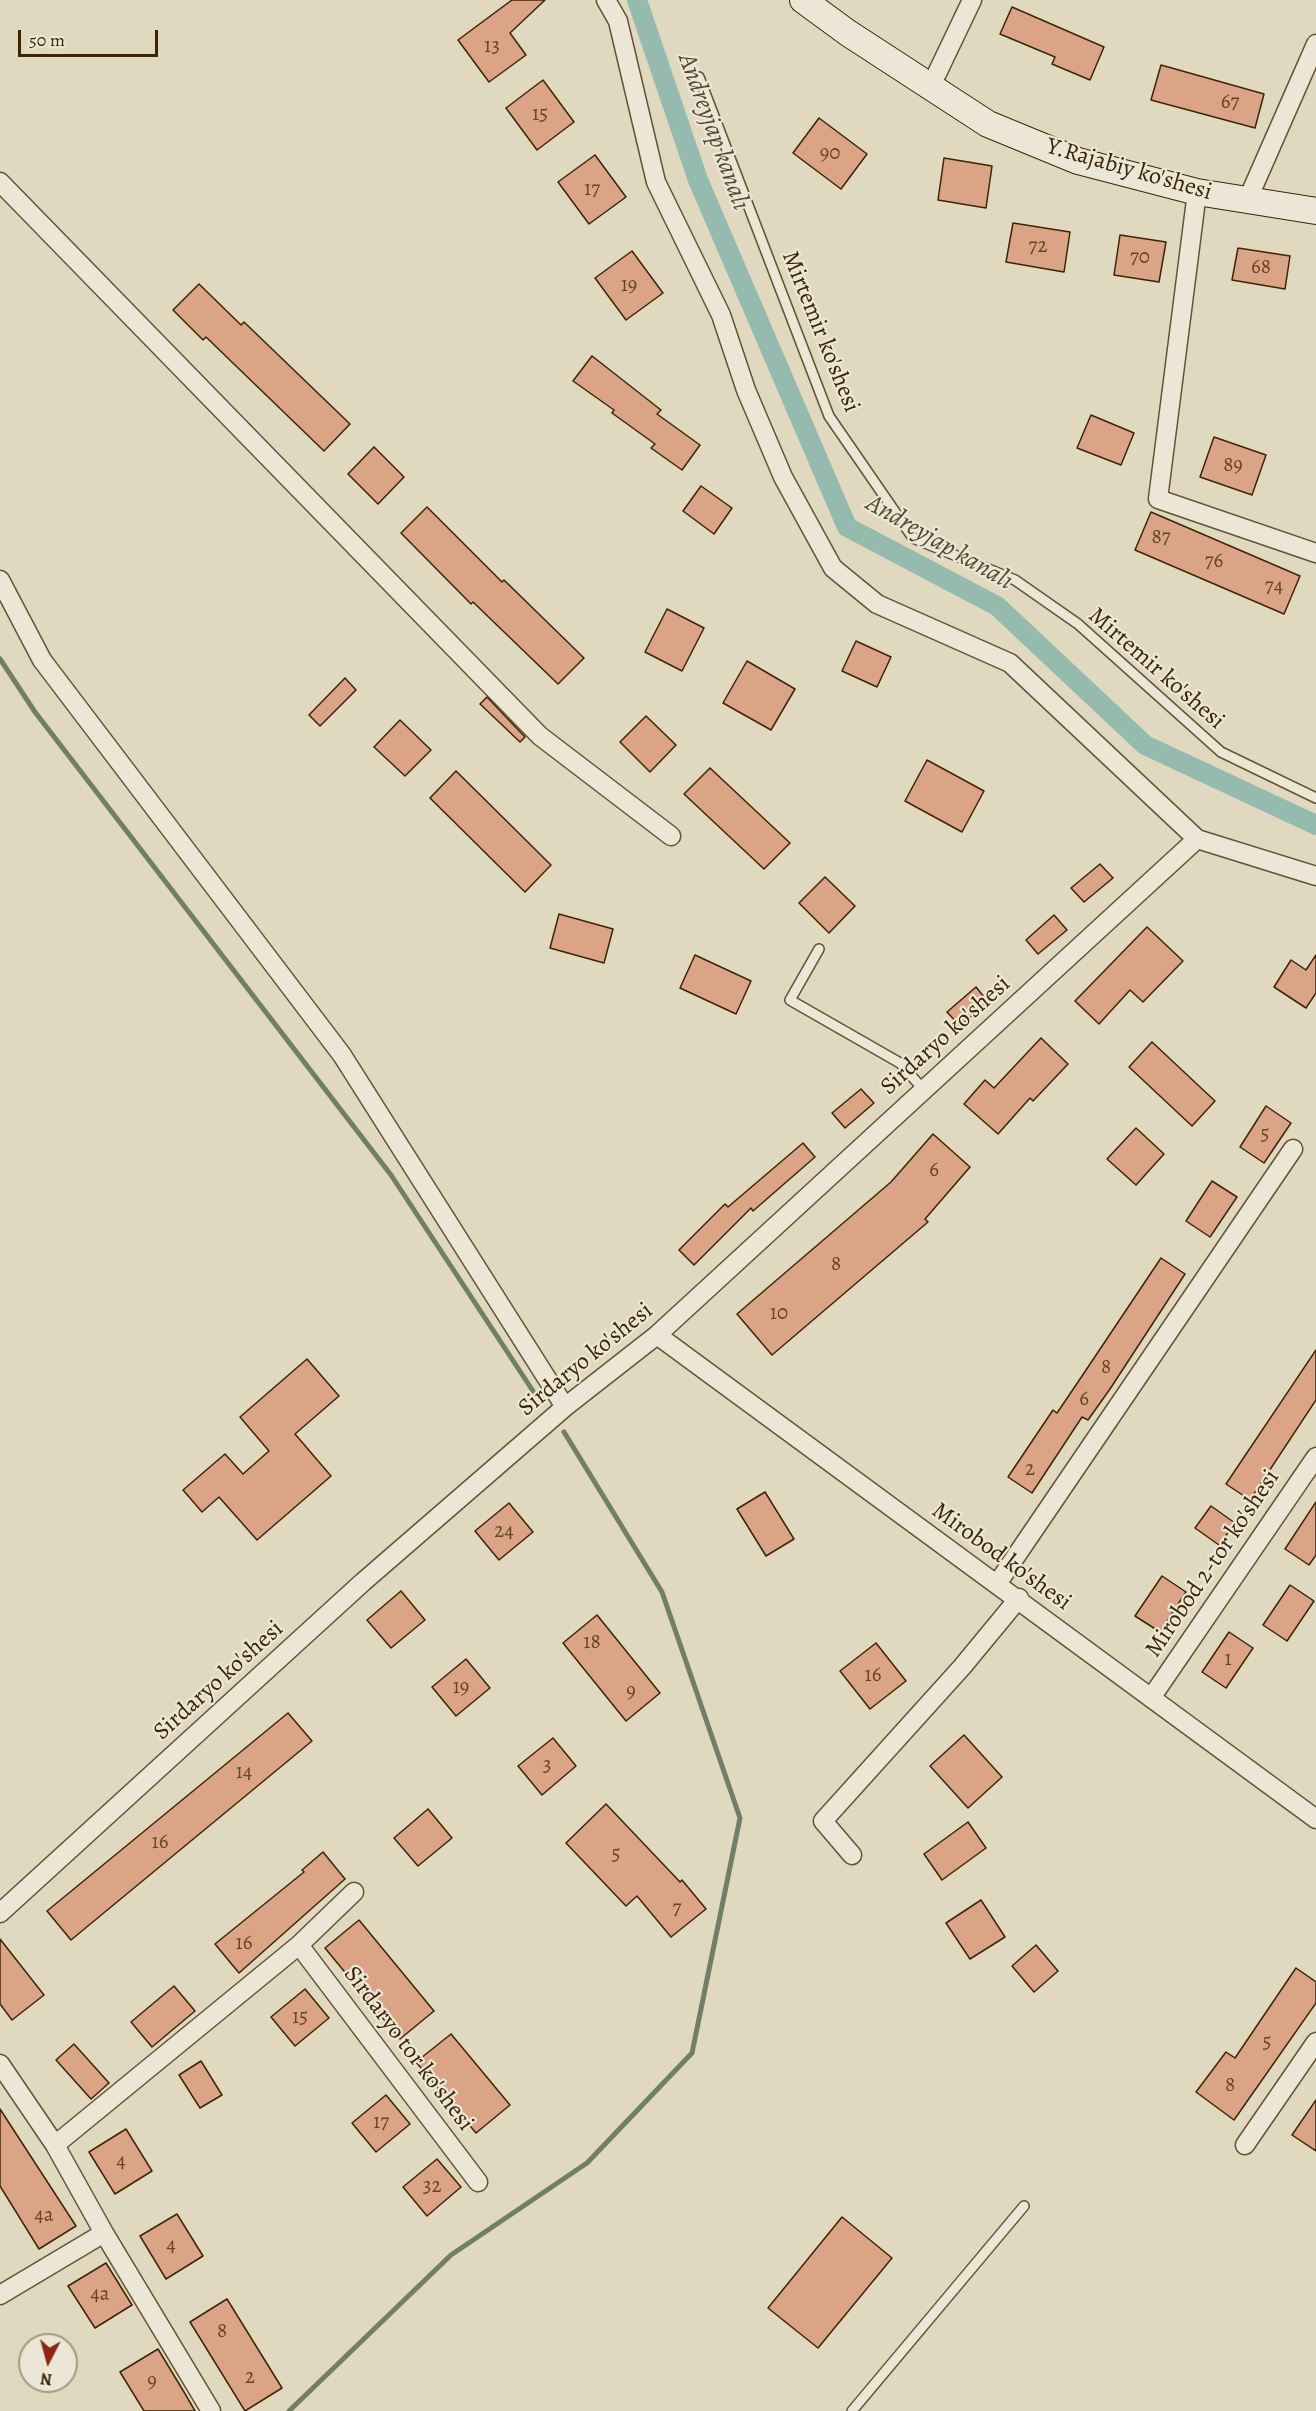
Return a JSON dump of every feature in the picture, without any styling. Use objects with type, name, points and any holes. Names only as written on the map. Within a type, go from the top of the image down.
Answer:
[{"type":"street","points":[[606,0],[621,32],[656,182],[721,315],[746,390],[783,477],[833,568],[877,604],[1010,663],[1197,839],[1316,876]]},
{"type":"street","name":"Y.Rajabiy ko'shesi","points":[[803,0],[930,88],[988,124],[1078,161],[1197,192],[1316,211]]},
{"type":"street","points":[[930,88],[972,0]]},
{"type":"street","points":[[1247,201],[1316,44]]},
{"type":"street","points":[[0,182],[540,736],[671,836]]},
{"type":"street","points":[[1197,192],[1158,499],[1316,553]]},
{"type":"street","points":[[0,580],[42,660],[342,1055],[565,1407]]},
{"type":"street","name":"Sirdaryo ko'shesi","points":[[0,1913],[363,1581],[565,1407],[657,1335],[1197,839]]},
{"type":"street","points":[[997,1584],[1293,1149]]},
{"type":"street","name":"Mirobod ko'shesi","points":[[657,1335],[1019,1598],[1150,1698],[1316,1819]]},
{"type":"street","name":"Mirobod 2-tor ko'shesi","points":[[1150,1698],[1316,1457]]},
{"type":"street","points":[[852,1855],[823,1821],[962,1667],[1019,1598]]},
{"type":"street","points":[[55,2145],[299,1945],[354,1892]]},
{"type":"street","name":"Sirdaryo tor ko'shesi","points":[[299,1945],[477,2182]]},
{"type":"street","points":[[1245,2145],[1316,2042]]},
{"type":"street","points":[[0,2064],[55,2145],[104,2233],[211,2411]]},
{"type":"street","points":[[0,2295],[104,2233]]},
{"type":"lane","name":"Mirtemir ko'shesi","points":[[699,77],[829,416],[913,538],[1015,580],[1078,624],[1221,752],[1316,798]]},
{"type":"lane","points":[[819,949],[790,1000],[900,1063],[923,1089]]},
{"type":"lane","points":[[852,2411],[1024,2206]]},
{"type":"building","points":[[512,0],[545,0],[510,33],[526,55],[489,82],[458,40]]},
{"type":"building","points":[[1012,7],[1104,47],[1090,80],[1052,64],[1055,57],[1000,34]]},
{"type":"building","points":[[1161,65],[1264,94],[1255,128],[1151,100]]},
{"type":"building","points":[[543,80],[574,122],[537,150],[506,108]]},
{"type":"building","points":[[819,118],[867,154],[841,189],[793,153]]},
{"type":"building","points":[[595,155],[626,197],[589,224],[558,182]]},
{"type":"building","points":[[944,158],[992,166],[986,208],[938,200]]},
{"type":"building","points":[[1013,223],[1070,232],[1064,272],[1006,262]]},
{"type":"building","points":[[1120,235],[1166,242],[1159,282],[1114,275]]},
{"type":"building","points":[[1238,248],[1290,256],[1285,289],[1232,280]]},
{"type":"building","points":[[632,251],[663,293],[626,320],[595,278]]},
{"type":"building","points":[[199,284],[241,325],[244,322],[350,424],[324,451],[206,337],[203,340],[173,310]]},
{"type":"building","points":[[592,356],[661,410],[657,414],[700,445],[682,470],[651,448],[655,444],[612,413],[614,410],[573,381]]},
{"type":"building","points":[[1091,415],[1134,433],[1121,465],[1077,448]]},
{"type":"building","points":[[1214,437],[1266,455],[1252,495],[1200,477]]},
{"type":"building","points":[[374,447],[404,477],[378,504],[348,474]]},
{"type":"building","points":[[701,486],[732,508],[714,534],[683,511]]},
{"type":"building","points":[[427,507],[502,582],[504,580],[584,658],[558,684],[473,602],[471,604],[401,533]]},
{"type":"building","points":[[1151,512],[1300,576],[1284,614],[1135,550]]},
{"type":"building","points":[[667,609],[704,628],[682,671],[645,652]]},
{"type":"building","points":[[856,641],[891,657],[877,687],[842,671]]},
{"type":"building","points":[[747,661],[795,689],[771,730],[723,703]]},
{"type":"building","points":[[345,678],[356,690],[320,726],[309,715]]},
{"type":"building","points":[[487,697],[525,737],[520,742],[480,704]]},
{"type":"building","points":[[646,716],[676,745],[650,772],[620,742]]},
{"type":"building","points":[[400,720],[431,750],[405,776],[374,747]]},
{"type":"building","points":[[927,760],[984,791],[962,832],[905,801]]},
{"type":"building","points":[[710,768],[790,843],[764,869],[684,794]]},
{"type":"building","points":[[456,771],[551,865],[525,892],[430,798]]},
{"type":"building","points":[[1100,864],[1113,878],[1084,902],[1071,888]]},
{"type":"building","points":[[825,877],[855,906],[829,933],[799,903]]},
{"type":"building","points":[[559,914],[613,929],[604,963],[550,948]]},
{"type":"building","points":[[1054,915],[1067,930],[1038,954],[1026,940]]},
{"type":"building","points":[[1147,927],[1183,961],[1143,1002],[1130,990],[1099,1024],[1075,1001]]},
{"type":"building","points":[[695,955],[751,981],[736,1014],[680,988]]},
{"type":"building","points":[[1316,955],[1316,993],[1306,1008],[1274,987],[1291,960],[1306,970]]},
{"type":"building","points":[[976,987],[988,1002],[960,1026],[947,1012]]},
{"type":"building","points":[[1041,1038],[1068,1064],[1033,1101],[1030,1098],[998,1134],[964,1104],[985,1080],[994,1088]]},
{"type":"building","points":[[1152,1042],[1215,1101],[1192,1126],[1129,1067]]},
{"type":"building","points":[[861,1089],[874,1103],[845,1128],[832,1113]]},
{"type":"building","points":[[1266,1106],[1291,1123],[1264,1163],[1240,1147]]},
{"type":"building","points":[[1136,1128],[1164,1154],[1136,1185],[1107,1159]]},
{"type":"building","points":[[933,1134],[970,1167],[925,1219],[928,1222],[772,1355],[737,1314],[891,1182]]},
{"type":"building","points":[[803,1143],[815,1157],[753,1211],[751,1208],[694,1265],[679,1250],[725,1204],[728,1207]]},
{"type":"building","points":[[1212,1181],[1237,1197],[1210,1237],[1186,1221]]},
{"type":"building","points":[[1161,1258],[1185,1274],[1110,1389],[1088,1420],[1082,1417],[1032,1493],[1008,1477],[1053,1410],[1057,1413]]},
{"type":"building","points":[[1316,1350],[1316,1400],[1250,1500],[1226,1484]]},
{"type":"building","points":[[307,1359],[339,1396],[295,1434],[331,1476],[257,1540],[219,1497],[202,1512],[183,1490],[225,1454],[243,1474],[269,1451],[240,1417]]},
{"type":"building","points":[[765,1492],[794,1539],[766,1556],[737,1509]]},
{"type":"building","points":[[1316,1502],[1316,1555],[1309,1565],[1285,1549]]},
{"type":"building","points":[[509,1503],[533,1532],[499,1560],[475,1531]]},
{"type":"building","points":[[1211,1506],[1235,1523],[1219,1545],[1195,1528]]},
{"type":"building","points":[[1162,1576],[1186,1592],[1160,1632],[1135,1616]]},
{"type":"building","points":[[1290,1585],[1314,1601],[1287,1641],[1263,1625]]},
{"type":"building","points":[[401,1591],[425,1620],[391,1648],[367,1620]]},
{"type":"building","points":[[597,1615],[660,1693],[626,1721],[563,1643]]},
{"type":"building","points":[[1229,1632],[1253,1648],[1226,1688],[1202,1672]]},
{"type":"building","points":[[876,1643],[906,1681],[870,1709],[840,1671]]},
{"type":"building","points":[[466,1659],[490,1688],[456,1716],[432,1687]]},
{"type":"building","points":[[288,1713],[312,1741],[71,1940],[47,1911]]},
{"type":"building","points":[[964,1735],[1002,1777],[968,1808],[930,1766]]},
{"type":"building","points":[[553,1738],[576,1766],[542,1795],[518,1766]]},
{"type":"building","points":[[606,1804],[680,1882],[682,1880],[706,1909],[671,1937],[637,1896],[626,1906],[566,1843]]},
{"type":"building","points":[[428,1809],[452,1838],[418,1866],[394,1838]]},
{"type":"building","points":[[968,1822],[986,1848],[942,1880],[924,1854]]},
{"type":"building","points":[[323,1852],[345,1879],[239,1973],[215,1944],[304,1872],[302,1870]]},
{"type":"building","points":[[981,1900],[1005,1937],[970,1959],[946,1923]]},
{"type":"building","points":[[359,1920],[434,2011],[400,2039],[325,1948]]},
{"type":"building","points":[[0,1939],[44,1995],[12,2020],[0,2004]]},
{"type":"building","points":[[1036,1945],[1058,1971],[1034,1992],[1012,1966]]},
{"type":"building","points":[[1296,1968],[1316,1982],[1316,2003],[1234,2120],[1196,2092],[1226,2052],[1235,2058]]},
{"type":"building","points":[[174,1986],[195,2011],[152,2047],[131,2022]]},
{"type":"building","points":[[305,1989],[329,2018],[295,2046],[271,2017]]},
{"type":"building","points":[[451,2034],[510,2105],[476,2133],[416,2062]]},
{"type":"building","points":[[74,2044],[109,2083],[91,2099],[56,2060]]},
{"type":"building","points":[[201,2061],[222,2095],[200,2108],[179,2075]]},
{"type":"building","points":[[386,2095],[410,2124],[376,2152],[352,2123]]},
{"type":"building","points":[[1316,2100],[1316,2151],[1292,2135]]},
{"type":"building","points":[[0,2109],[76,2226],[39,2249],[0,2186]]},
{"type":"building","points":[[126,2129],[152,2171],[115,2194],[89,2152]]},
{"type":"building","points":[[437,2159],[461,2187],[427,2216],[403,2187]]},
{"type":"building","points":[[177,2214],[203,2256],[166,2279],[140,2236]]},
{"type":"building","points":[[842,2217],[892,2258],[818,2348],[768,2308]]},
{"type":"building","points":[[106,2263],[132,2305],[95,2328],[68,2286]]},
{"type":"building","points":[[227,2299],[282,2388],[245,2411],[190,2322]]},
{"type":"building","points":[[158,2349],[195,2411],[144,2411],[120,2372]]},
{"type":"waterway","name":"Andreyjap kanalı","points":[[637,0],[698,180],[847,527],[997,606],[1145,745],[1316,825]]},
{"type":"waterway","points":[[0,659],[35,712],[391,1175],[533,1391]]},
{"type":"waterway","points":[[289,2411],[451,2255],[587,2163],[692,2053],[740,1818],[662,1592],[564,1432]]}]
